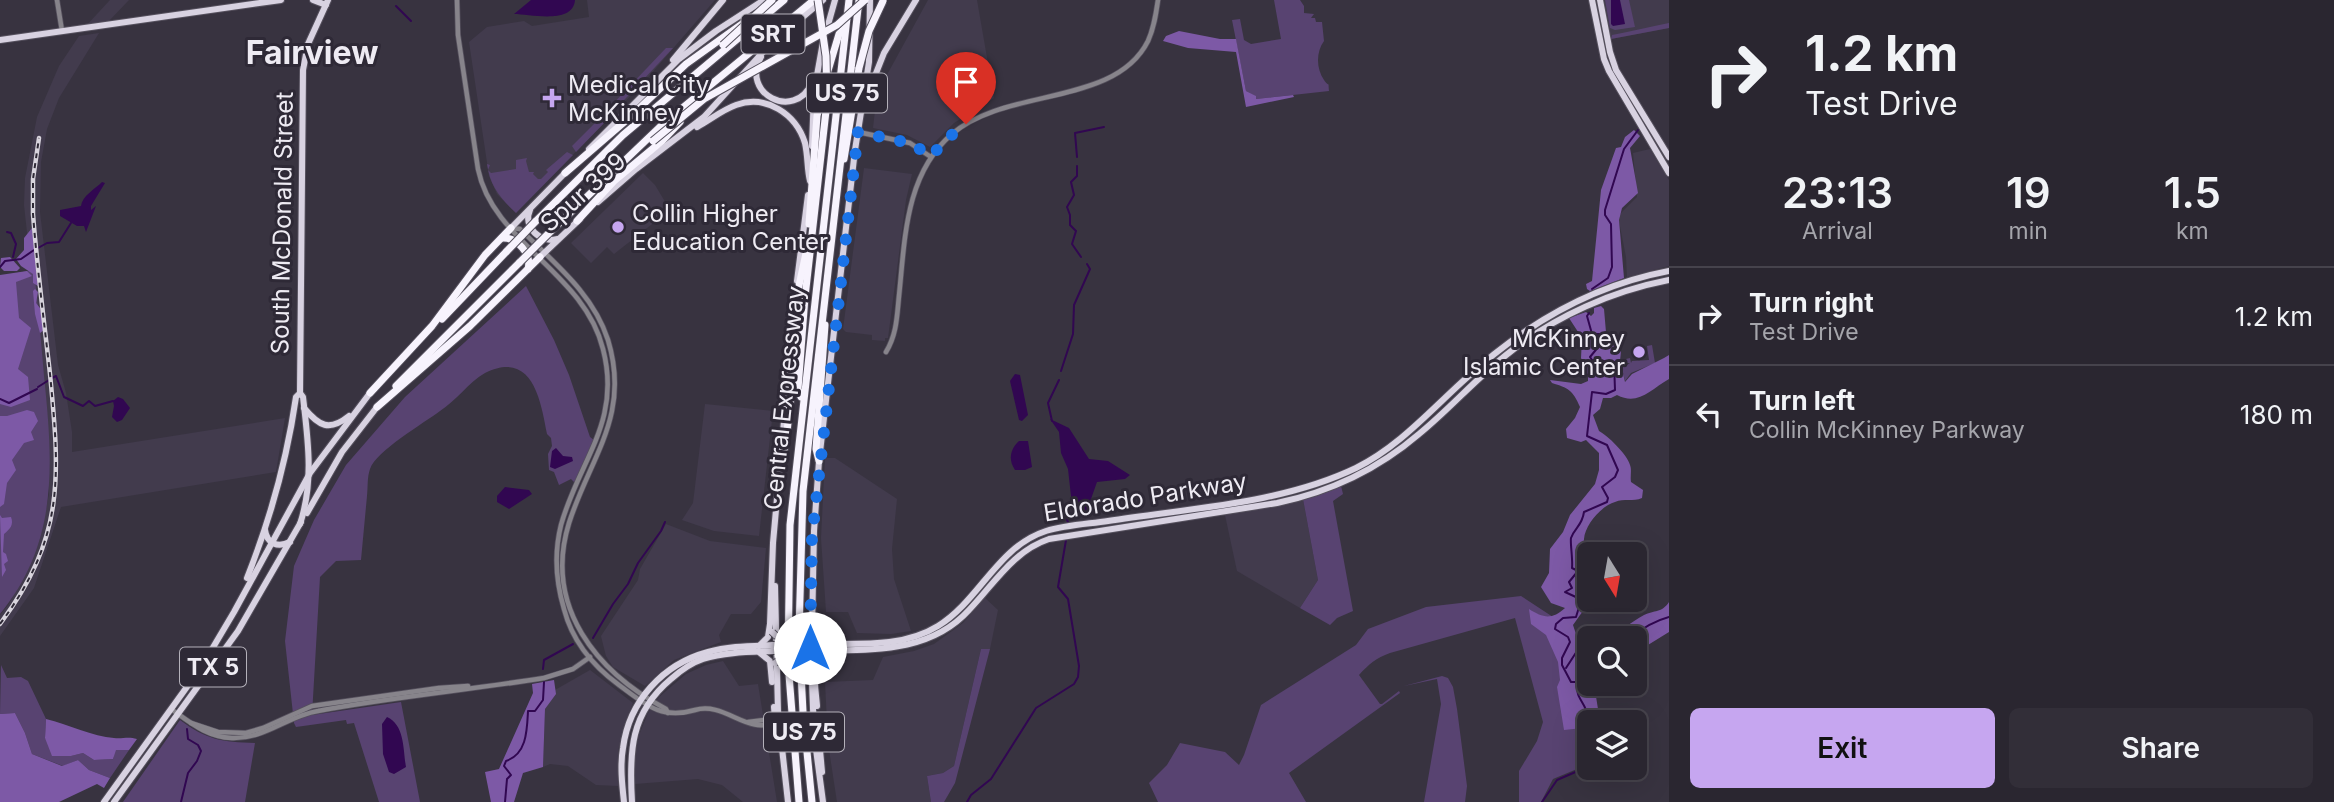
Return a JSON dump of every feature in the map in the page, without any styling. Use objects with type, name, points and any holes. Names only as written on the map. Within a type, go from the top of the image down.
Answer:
[{"type":"highway","points":[[370,393],[647,109],[772,0]]},
{"type":"highway","points":[[623,135],[782,0]]},
{"type":"highway","points":[[565,173],[700,52],[782,0]]},
{"type":"highway","points":[[802,401],[798,389],[807,279],[827,102],[827,67],[819,0]]},
{"type":"highway","name":"SRT","points":[[556,226],[633,151],[713,82],[819,0]]},
{"type":"highway","name":"Central Expressway","points":[[799,802],[790,703],[787,600],[790,514],[849,0]]},
{"type":"highway","name":"Central Expressway","points":[[814,802],[808,771],[800,662],[800,561],[808,435],[859,0]]},
{"type":"highway","points":[[377,407],[556,226],[653,141],[704,99],[837,25],[868,0]]},
{"type":"highway","points":[[836,186],[843,168],[859,68],[869,31],[884,0]]},
{"type":"highway","points":[[793,314],[805,260],[821,98],[839,34],[846,28]]},
{"type":"highway","points":[[577,221],[614,181],[669,134],[733,68]]},
{"type":"highway","points":[[370,393],[432,326],[481,260],[511,228]]},
{"type":"highway","points":[[502,238],[514,240],[528,254],[528,269]]},
{"type":"highway","points":[[377,407],[470,326],[543,255]]},
{"type":"highway","points":[[780,462],[787,432],[798,321],[807,279]]},
{"type":"highway","points":[[819,461],[817,449],[824,298]]},
{"type":"main road","points":[[0,40],[281,0]]},
{"type":"main road","points":[[313,0],[327,2]]},
{"type":"main road","points":[[657,80],[723,0]]},
{"type":"main road","name":"Spur 399","points":[[511,228],[657,80],[707,37],[764,0]]},
{"type":"main road","points":[[819,0],[773,41],[760,58],[756,71],[760,88],[773,99],[787,102],[804,95],[810,87],[835,0]]},
{"type":"main road","points":[[624,802],[623,747],[630,719],[672,668],[730,648],[787,648],[803,641],[812,630],[819,461],[858,132],[869,62],[868,0]]},
{"type":"main road","points":[[862,109],[884,53],[916,0]]},
{"type":"main road","points":[[1592,0],[1609,71],[1669,173]]},
{"type":"main road","points":[[1600,0],[1616,70],[1669,157]]},
{"type":"main road","name":"South McDonald Street","points":[[310,473],[304,407],[300,393],[302,80],[306,54],[327,2]]},
{"type":"main road","name":"Spur 399","points":[[543,255],[636,169],[713,109],[773,41]]},
{"type":"main road","points":[[630,777],[632,740],[646,700],[680,668],[706,655],[759,649],[773,631],[780,462],[793,314],[810,181],[817,67]]},
{"type":"main road","points":[[674,140],[732,107],[748,102],[764,103],[787,115],[798,128],[807,151],[810,181]]},
{"type":"main road","points":[[530,208],[528,225],[542,239],[559,239]]},
{"type":"main road","points":[[1644,286],[1660,279],[1665,272]]},
{"type":"main road","name":"Eldorado Parkway","points":[[787,648],[895,642],[930,630],[951,617],[1009,552],[1030,537],[1049,530],[1274,495],[1313,486],[1343,474],[1378,455],[1403,437],[1514,338],[1562,308],[1611,287],[1665,272]]},
{"type":"main road","name":"Eldorado Parkway","points":[[828,647],[898,647],[935,636],[963,616],[1015,558],[1028,548],[1052,538],[1266,506],[1342,483],[1380,463],[1410,442],[1491,367],[1525,341],[1570,314],[1614,295],[1669,280]]},
{"type":"main road","points":[[1611,287],[1614,295]]},
{"type":"main road","name":"South McDonald Street","points":[[265,528],[290,437],[296,397],[300,393]]},
{"type":"main road","points":[[228,622],[310,473],[370,393]]},
{"type":"main road","points":[[304,407],[313,420],[327,426],[341,423],[356,410]]},
{"type":"main road","points":[[300,524],[342,452],[377,407]]},
{"type":"main road","points":[[290,437],[298,434],[307,442]]},
{"type":"main road","name":"TX 5","points":[[104,802],[238,631],[300,524],[307,502],[310,473]]},
{"type":"main road","points":[[265,528],[271,542],[280,545],[290,542]]},
{"type":"main road","name":"TX 5","points":[[114,802],[174,712],[228,622],[248,578],[265,528]]},
{"type":"main road","points":[[814,531],[810,556],[810,666],[816,758],[823,802]]},
{"type":"main road","points":[[775,532],[778,712],[786,802]]},
{"type":"main road","points":[[1009,552],[1015,558]]},
{"type":"main road","points":[[773,631],[800,638],[812,630]]},
{"type":"main road","points":[[812,630],[828,647],[814,665],[823,802]]},
{"type":"main road","points":[[773,631],[787,648],[805,655],[814,665]]},
{"type":"main road","points":[[772,676],[774,664],[787,648]]},
{"type":"main road","points":[[759,649],[770,661],[786,802]]},
{"type":"main road","points":[[774,664],[782,658],[802,657],[814,665]]},
{"type":"main road","points":[[623,747],[628,750],[632,802]]},
{"type":"main road","points":[[622,780],[630,777]]},
{"type":"street","points":[[57,0],[62,31]]},
{"type":"street","points":[[457,0],[458,35],[481,181],[492,204],[511,228],[578,286],[594,309],[608,340],[615,395],[608,431],[567,531],[563,559],[564,581],[574,618],[592,656],[658,711],[677,715],[712,708],[758,725],[775,721]]},
{"type":"street","points":[[886,352],[896,327],[911,202],[920,176],[931,156],[955,132],[984,114],[1100,82],[1120,73],[1134,61],[1148,40],[1158,0]]},
{"type":"street","points":[[858,132],[910,143],[931,156]]},
{"type":"street","points":[[543,255],[587,310],[601,342],[607,377],[607,399],[601,429],[559,533],[556,555],[558,582],[569,625],[592,656],[614,681],[646,700]]},
{"type":"street","points":[[558,582],[564,581]]},
{"type":"street","points":[[174,712],[191,723],[218,732],[246,733],[304,709],[324,704],[554,676],[578,666],[592,656]]},
{"type":"street","points":[[614,681],[618,676]]},
{"type":"shaded area","points":[[110,0],[129,0],[107,23],[86,26]]},
{"type":"shaded area","points":[[531,0],[575,0],[567,13],[559,15],[514,14]]},
{"type":"shaded area","name":"Medical City McKinney","points":[[587,0],[715,0],[643,83],[516,213],[497,194],[489,176],[469,42],[487,27],[524,21],[532,26],[589,17]]},
{"type":"shaded area","points":[[928,0],[977,0],[994,98],[954,123],[930,147],[907,135],[873,128],[877,93]]},
{"type":"shaded area","points":[[1274,0],[1300,0],[1304,13],[1314,14],[1311,18],[1322,22],[1324,41],[1318,55],[1318,65],[1321,75],[1329,85],[1329,91],[1256,99],[1246,91],[1232,20],[1240,19],[1244,40],[1251,44],[1281,39]]},
{"type":"shaded area","points":[[1604,0],[1669,0],[1669,28],[1611,39]]},
{"type":"shaded area","points":[[1605,0],[1629,0],[1635,27],[1615,30],[1610,28]]},
{"type":"shaded area","points":[[1611,0],[1620,0],[1625,24],[1611,24]]},
{"type":"shaded area","points":[[1669,23],[1669,28],[1611,39],[1612,35]]},
{"type":"shaded area","points":[[1179,31],[1220,39],[1236,39],[1246,91],[1256,96],[1256,99],[1294,97],[1246,107],[1236,52],[1188,48],[1163,41],[1166,36]]},
{"type":"shaded area","points":[[99,33],[59,98],[47,129],[41,162],[40,212],[58,365],[66,393],[72,432],[72,452],[285,418],[276,472],[61,507],[34,588],[0,636],[0,615],[9,604],[39,542],[49,494],[35,306],[24,205],[25,178],[37,117],[59,66],[79,36]]},
{"type":"shaded area","points":[[666,48],[673,48],[611,114],[608,109]]},
{"type":"shaded area","points":[[604,114],[609,118],[576,152],[572,146]]},
{"type":"shaded area","points":[[1634,130],[1640,136],[1630,148],[1638,193],[1622,208],[1619,220],[1624,278],[1590,291],[1586,284],[1592,281],[1601,190],[1616,148],[1621,147],[1625,137]]},
{"type":"shaded area","points":[[1650,149],[1669,180],[1669,266],[1627,277],[1620,214],[1637,197],[1633,153]]},
{"type":"shaded area","points":[[567,152],[573,155],[516,213],[497,191],[488,170],[491,173],[516,169],[516,160],[527,158],[529,172],[534,172],[538,179],[541,179],[548,172],[546,170]]},
{"type":"shaded area","points":[[864,168],[912,174],[906,200],[888,338],[885,338],[885,341],[872,340],[872,335],[846,332],[843,329]]},
{"type":"shaded area","name":"Collin Higher Education Center","points":[[643,173],[655,185],[670,210],[614,254],[607,247],[591,263],[571,243]]},
{"type":"shaded area","points":[[102,182],[105,183],[91,206],[91,210],[96,206],[86,232],[84,226],[77,226],[60,216],[60,210],[81,206],[86,196]]},
{"type":"shaded area","points":[[32,228],[38,286],[33,283],[33,274],[16,259],[24,250],[24,238]]},
{"type":"shaded area","points":[[10,257],[20,268],[17,271],[4,271],[0,267],[1,258]]},
{"type":"shaded area","points":[[34,270],[49,440],[48,501],[33,559],[19,587],[0,614],[0,276]]},
{"type":"shaded area","points":[[27,271],[32,276],[16,282],[19,318],[31,328],[18,369],[28,377],[30,400],[11,407],[0,404],[0,275]]},
{"type":"shaded area","points":[[526,286],[554,340],[590,437],[594,440],[576,484],[571,479],[559,485],[554,472],[549,470],[551,438],[547,434],[542,408],[532,382],[524,373],[514,368],[501,367],[473,381],[446,407],[391,446],[374,462],[368,475],[361,560],[336,561],[320,577],[312,715],[401,702],[420,802],[379,802],[354,723],[347,724],[346,720],[296,727],[294,723],[285,641],[294,566],[314,520],[346,465],[405,397]]},
{"type":"shaded area","points":[[35,289],[38,292],[36,303],[40,308],[44,330],[40,333],[35,314]]},
{"type":"shaded area","points":[[1601,306],[1604,309],[1607,344],[1615,344],[1621,351],[1620,361],[1625,382],[1632,374],[1669,355],[1669,379],[1638,398],[1617,395],[1603,398],[1600,409],[1593,415],[1599,431],[1616,445],[1628,461],[1631,482],[1643,490],[1642,498],[1618,501],[1604,508],[1591,522],[1584,542],[1577,542],[1577,612],[1583,612],[1573,625],[1577,637],[1577,696],[1596,696],[1598,709],[1577,710],[1577,729],[1564,730],[1557,687],[1560,680],[1558,662],[1546,635],[1531,624],[1529,609],[1547,616],[1565,608],[1551,603],[1541,587],[1549,573],[1550,549],[1563,532],[1570,515],[1595,484],[1599,470],[1599,453],[1586,440],[1581,442],[1567,438],[1566,429],[1580,407],[1575,397],[1569,390],[1550,380],[1581,384],[1588,381],[1581,358],[1582,338],[1569,318],[1586,312],[1591,316],[1594,308]]},
{"type":"shaded area","points":[[1652,345],[1655,363],[1631,373],[1625,381],[1622,368],[1630,363],[1627,363],[1626,359],[1630,358],[1631,363],[1649,360],[1647,346]]},
{"type":"shaded area","points":[[1015,374],[1020,375],[1028,415],[1022,421],[1019,420],[1010,381]]},
{"type":"shaded area","points":[[118,397],[130,408],[122,420],[117,422],[112,417],[113,401]]},
{"type":"shaded area","points":[[705,404],[773,411],[759,536],[714,531],[682,520],[693,503]]},
{"type":"shaded area","points":[[27,410],[34,412],[38,421],[31,432],[34,440],[24,443],[12,460],[16,470],[7,483],[4,504],[0,507],[0,416]]},
{"type":"shaded area","points":[[1050,419],[1069,428],[1089,459],[1108,461],[1130,475],[1125,479],[1097,482],[1091,499],[1091,514],[1073,514],[1068,469],[1061,453],[1059,432]]},
{"type":"shaded area","points":[[1019,441],[1028,441],[1032,467],[1025,470],[1015,470],[1011,462],[1012,451]]},
{"type":"shaded area","points":[[556,448],[563,456],[572,457],[573,461],[555,469],[550,467],[552,451]]},
{"type":"shaded area","points":[[825,458],[835,458],[897,499],[892,549],[894,579],[911,631],[891,634],[857,633],[848,612],[826,612],[821,538]]},
{"type":"shaded area","points":[[1341,486],[1343,494],[1333,501],[1353,611],[1337,618],[1330,625],[1300,608],[1318,580],[1303,499]]},
{"type":"shaded area","points":[[505,487],[529,490],[532,494],[509,509],[497,502],[497,496]]},
{"type":"shaded area","points":[[1303,499],[1318,580],[1300,608],[1237,571],[1225,515]]},
{"type":"shaded area","points":[[0,515],[2,518],[11,517],[12,522],[10,529],[4,534],[3,552],[8,561],[4,564],[6,570],[2,577]]},
{"type":"shaded area","points":[[666,524],[710,541],[766,548],[761,602],[751,614],[731,614],[719,635],[721,642],[674,660],[645,686],[613,667],[606,656],[601,636],[638,580],[640,569]]},
{"type":"shaded area","points":[[1521,596],[1553,617],[1565,642],[1577,719],[1577,769],[1553,779],[1541,802],[1519,802],[1519,771],[1537,741],[1543,722],[1515,618],[1390,653],[1370,665],[1359,675],[1380,704],[1399,691],[1400,693],[1289,773],[1306,802],[1158,802],[1149,783],[1167,765],[1180,743],[1225,752],[1239,765],[1261,705],[1356,645],[1368,629],[1426,607]]},
{"type":"shaded area","points":[[985,598],[998,610],[990,649],[981,649],[954,766],[943,773],[927,776],[931,802],[837,802],[828,743],[825,682],[873,680],[883,657],[934,644],[963,623]]},
{"type":"shaded area","points":[[1669,602],[1669,632],[1647,646],[1647,626],[1628,626],[1644,615],[1664,608]]},
{"type":"shaded area","points":[[981,649],[990,649],[955,783],[944,802],[931,802],[927,776],[943,773],[954,766]]},
{"type":"shaded area","points":[[723,661],[739,686],[758,684],[777,802],[743,802],[722,785],[698,779],[635,784],[634,761],[639,735],[648,713],[659,697],[686,674]]},
{"type":"shaded area","points":[[1,665],[7,678],[21,677],[28,681],[46,719],[45,738],[71,756],[83,753],[94,760],[113,759],[115,750],[129,750],[110,778],[89,770],[78,760],[63,766],[32,754],[15,713],[0,714]]},
{"type":"shaded area","points":[[590,670],[633,703],[618,751],[618,786],[596,785],[568,766],[550,764],[543,767],[545,709],[555,690]]},
{"type":"shaded area","points":[[1442,676],[1448,678],[1453,687],[1467,786],[1465,802],[1424,802],[1441,704],[1437,679],[1404,686]]},
{"type":"shaded area","points":[[554,680],[556,694],[545,709],[543,767],[523,773],[514,802],[491,802],[485,772],[499,769],[533,693],[532,684]]},
{"type":"shaded area","points":[[15,713],[32,754],[62,766],[78,760],[89,770],[110,778],[104,788],[97,784],[59,802],[0,802],[0,714]]},
{"type":"shaded area","points":[[387,717],[400,732],[406,767],[394,774],[389,772],[383,754],[382,724]]},
{"type":"shaded area","points":[[46,719],[98,735],[137,739],[129,750],[116,750],[113,759],[94,760],[83,753],[52,756],[45,738]]},
{"type":"shaded area","points":[[180,720],[215,739],[255,743],[245,802],[123,802]]},
{"type":"waterway","points":[[396,6],[411,21]]},
{"type":"waterway","points":[[1077,157],[1075,133],[1104,127]]},
{"type":"waterway","points":[[1592,289],[1608,278],[1612,267],[1611,224],[1605,210],[1624,149],[1638,130]]},
{"type":"waterway","points":[[1077,166],[1077,176],[1071,182],[1074,195],[1067,207],[1070,225],[1076,231],[1072,244],[1081,257]]},
{"type":"waterway","points":[[38,248],[47,243],[59,242],[71,223]]},
{"type":"waterway","points":[[7,232],[11,233],[16,244],[13,257]]},
{"type":"waterway","points":[[0,267],[5,261],[21,259],[34,250]]},
{"type":"waterway","points":[[1061,371],[1073,334],[1074,305],[1090,269],[1087,264]]},
{"type":"waterway","points":[[1542,802],[1557,780],[1587,767],[1589,762],[1586,758],[1579,759],[1578,752],[1587,712],[1578,694],[1577,682],[1571,682],[1562,665],[1562,658],[1570,642],[1568,637],[1555,629],[1556,624],[1563,618],[1576,617],[1580,604],[1578,598],[1565,592],[1572,588],[1569,582],[1578,571],[1572,568],[1571,538],[1584,512],[1607,502],[1608,498],[1602,487],[1615,477],[1618,470],[1607,445],[1587,436],[1592,392],[1606,394],[1615,390],[1614,362],[1592,360],[1590,357],[1599,346],[1601,334],[1592,334],[1587,316],[1589,313]]},
{"type":"waterway","points":[[52,378],[56,376],[64,397],[83,406],[89,401],[95,406],[113,401]]},
{"type":"waterway","points":[[38,387],[49,380]]},
{"type":"waterway","points":[[1052,421],[1048,403],[1059,380]]},
{"type":"waterway","points":[[0,399],[9,403],[37,389]]},
{"type":"waterway","points":[[1068,522],[1065,516],[1074,513]]},
{"type":"waterway","points":[[593,638],[665,522]]},
{"type":"waterway","points":[[967,802],[971,795],[991,779],[1036,708],[1074,684],[1078,677],[1079,666],[1068,599],[1058,587],[1066,540]]},
{"type":"waterway","points":[[1646,626],[1669,617]]},
{"type":"waterway","points":[[543,669],[544,660],[573,644]]},
{"type":"waterway","points":[[1566,668],[1577,651]]},
{"type":"waterway","points":[[505,802],[507,779],[511,775],[504,766],[522,747],[528,711],[535,711],[543,700],[544,682]]},
{"type":"waterway","points":[[181,802],[188,773],[201,751],[198,745],[188,739],[187,729]]},
{"type":"railway","points":[[0,624],[37,563],[47,534],[56,475],[50,374],[33,214],[33,179],[39,138]]},
{"type":"place","name":"Medical City McKinney","points":[[552,98]]},
{"type":"place","name":"Collin Higher Education Center","points":[[618,227]]},
{"type":"place","name":"McKinney Islamic Center","points":[[1639,352]]},
{"type":"district","name":"Fairview","points":[[312,52]]},
{"type":"route","points":[[810,648],[810,556],[858,132],[910,143],[931,156],[966,124]]}]
